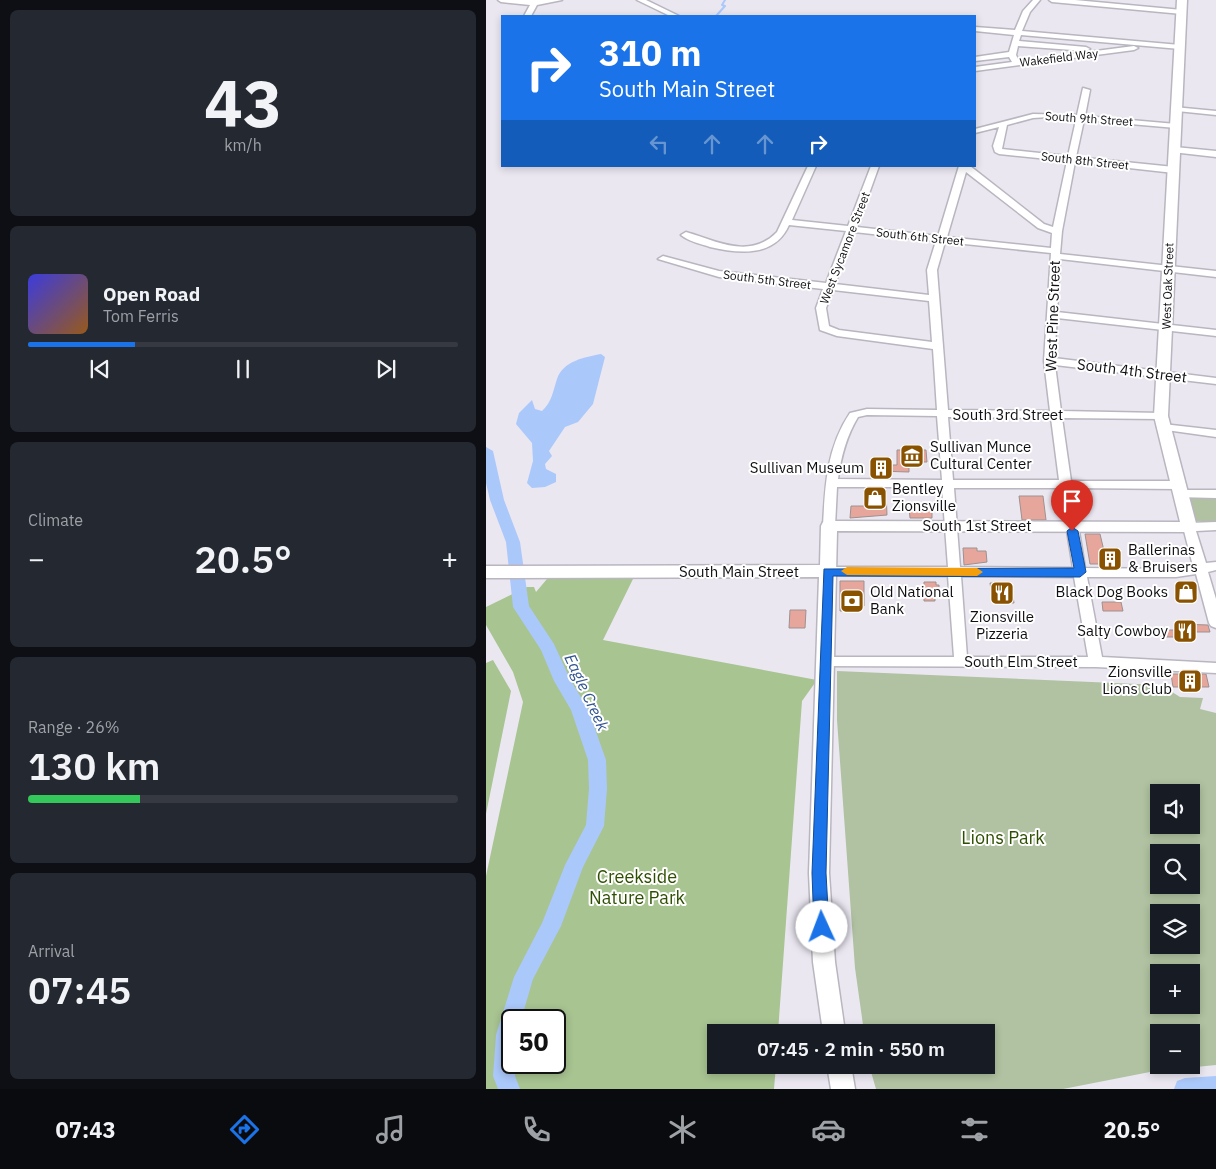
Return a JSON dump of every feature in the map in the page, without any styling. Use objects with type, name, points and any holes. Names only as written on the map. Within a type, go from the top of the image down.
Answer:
[{"type":"main road","name":"West Oak Street","points":[[1182,0],[1162,422],[1189,527]]},
{"type":"main road","name":"South 1st Street","points":[[829,526],[1189,527]]},
{"type":"main road","points":[[829,526],[819,873],[824,962],[833,1024]]},
{"type":"main road","name":"South Main Street","points":[[486,572],[828,572]]},
{"type":"main road","points":[[840,1074],[843,1089]]},
{"type":"street","points":[[501,0],[534,4],[559,0]]},
{"type":"street","points":[[640,0],[673,15]]},
{"type":"street","points":[[1017,64],[1012,54],[1019,32],[1026,11],[1038,0]]},
{"type":"street","points":[[1052,0],[1182,12]]},
{"type":"street","points":[[528,15],[534,4]]},
{"type":"street","points":[[976,29],[1180,46]]},
{"type":"street","points":[[1019,32],[1180,46]]},
{"type":"street","points":[[1016,43],[1109,52]]},
{"type":"street","name":"Wakefield Way","points":[[976,69],[1136,48],[1141,44]]},
{"type":"street","points":[[976,59],[1012,54]]},
{"type":"street","name":"West Pine Street","points":[[1086,90],[1057,231],[1048,361],[1065,484],[1096,662]]},
{"type":"street","points":[[1177,109],[1216,113]]},
{"type":"street","name":"South 9th Street","points":[[976,131],[1042,115],[1176,126]]},
{"type":"street","name":"South 8th Street","points":[[1004,124],[997,146],[998,150],[1008,153],[1174,170]]},
{"type":"street","points":[[1175,150],[1216,154]]},
{"type":"street","points":[[686,235],[700,241],[732,248],[757,248],[774,242],[786,222],[812,167]]},
{"type":"street","name":"West Sycamore Street","points":[[875,167],[821,310],[827,330],[936,346]]},
{"type":"street","points":[[960,662],[932,270],[964,167]]},
{"type":"street","points":[[965,167],[1042,226],[1057,231]]},
{"type":"street","name":"South 6th Street","points":[[786,222],[940,239],[1216,274]]},
{"type":"street","name":"South 5th Street","points":[[663,259],[719,274],[933,298]]},
{"type":"street","points":[[1051,314],[1216,333]]},
{"type":"street","name":"South 4th Street","points":[[1048,361],[1216,381]]},
{"type":"street","name":"South 3rd Street","points":[[832,483],[834,457],[847,425],[854,415],[867,412],[1055,416],[1162,422],[1216,434]]},
{"type":"street","points":[[829,526],[832,483],[1065,484],[1179,490],[1216,494]]},
{"type":"street","name":"South 1st Street","points":[[1189,527],[1216,526]]},
{"type":"street","name":"West Oak Street","points":[[1189,527],[1216,623]]},
{"type":"street","name":"South Main Street","points":[[828,572],[1176,573],[1200,567],[1216,566]]},
{"type":"street","name":"South Elm Street","points":[[826,662],[1096,662],[1216,668]]},
{"type":"green space","points":[[1188,497],[1216,498],[1216,521],[1195,521]]},
{"type":"green space","name":"Creekside Nature Park","points":[[547,579],[633,579],[603,640],[817,680],[802,701],[779,1024],[707,1024],[707,1074],[775,1074],[774,1089],[486,1089],[486,876],[523,702],[513,672],[486,625],[486,607],[527,587],[534,587],[536,592]]},
{"type":"green space","points":[[493,660],[511,691],[486,814],[486,663]]},
{"type":"green space","name":"Lions Park","points":[[837,671],[1161,685],[1180,697],[1203,698],[1200,709],[1216,713],[1216,1065],[1200,1067],[1200,1024],[1150,1024],[1150,1072],[1063,1089],[876,1089],[872,1074],[995,1074],[995,1024],[863,1024],[855,968],[837,720]]},
{"type":"water","points":[[601,354],[605,357],[593,404],[578,422],[565,427],[549,451],[552,456],[545,464],[546,469],[556,474],[556,482],[545,487],[532,488],[527,483],[533,461],[532,443],[516,424],[519,413],[532,400],[535,409],[542,411],[550,400],[557,379],[564,368],[575,361]]},
{"type":"building","name":"Sullivan Munce Cultural Center","points":[[897,450],[926,450],[927,462],[909,462],[909,472],[877,471],[877,465],[897,465]]},
{"type":"building","name":"Bentley Zionsville","points":[[864,490],[886,490],[887,515],[850,518],[851,506],[864,506]]},
{"type":"building","points":[[1019,496],[1043,496],[1046,520],[1022,520]]},
{"type":"building","points":[[909,507],[932,507],[932,518],[910,518]]},
{"type":"building","points":[[1085,534],[1100,534],[1105,555],[1113,555],[1115,564],[1090,564]]},
{"type":"building","points":[[963,548],[977,548],[977,551],[986,551],[987,562],[964,565]]},
{"type":"building","name":"Old National Bank","points":[[840,581],[864,581],[864,606],[860,606],[860,611],[840,611]]},
{"type":"building","points":[[924,582],[936,582],[936,585],[939,585],[935,601],[924,601]]},
{"type":"building","name":"Zionsville Pizzeria","points":[[990,583],[1011,583],[1014,603],[993,603]]},
{"type":"building","points":[[1102,602],[1121,602],[1123,611],[1103,611]]},
{"type":"building","points":[[790,610],[806,610],[805,628],[789,628]]},
{"type":"building","name":"Salty Cowboy","points":[[1179,624],[1208,625],[1210,632],[1188,632],[1189,637],[1161,637],[1159,630],[1180,630]]},
{"type":"building","name":"Zionsville Lions Club","points":[[1171,674],[1206,674],[1209,687],[1173,687]]},
{"type":"waterway","points":[[717,15],[725,6],[722,5],[725,0]]},
{"type":"waterway","name":"Eagle Creek","points":[[486,451],[497,500],[513,542],[521,607],[548,648],[562,681],[579,709],[597,760],[598,789],[595,826],[574,865],[551,926],[524,977],[506,1035],[504,1076],[509,1089]]},
{"type":"waterway","name":"Eagle Creek","points":[[1185,1089],[1216,1087]]},
{"type":"slow traffic","points":[[847,571],[977,572]]},
{"type":"place","name":"Sullivan Munce Cultural Center","points":[[912,456]]},
{"type":"place","name":"Sullivan Museum","points":[[881,468]]},
{"type":"place","name":"Bentley Zionsville","points":[[875,498]]},
{"type":"place","name":"Ballerinas & Bruisers","points":[[1110,559]]},
{"type":"place","name":"Black Dog Books","points":[[1186,592]]},
{"type":"place","name":"Zionsville Pizzeria","points":[[1002,593]]},
{"type":"place","name":"Old National Bank","points":[[852,601]]},
{"type":"place","name":"Salty Cowboy","points":[[1185,631]]},
{"type":"place","name":"Zionsville Lions Club","points":[[1190,681]]},
{"type":"route","points":[[822,927],[819,873],[828,572],[1080,572],[1072,531]]}]
